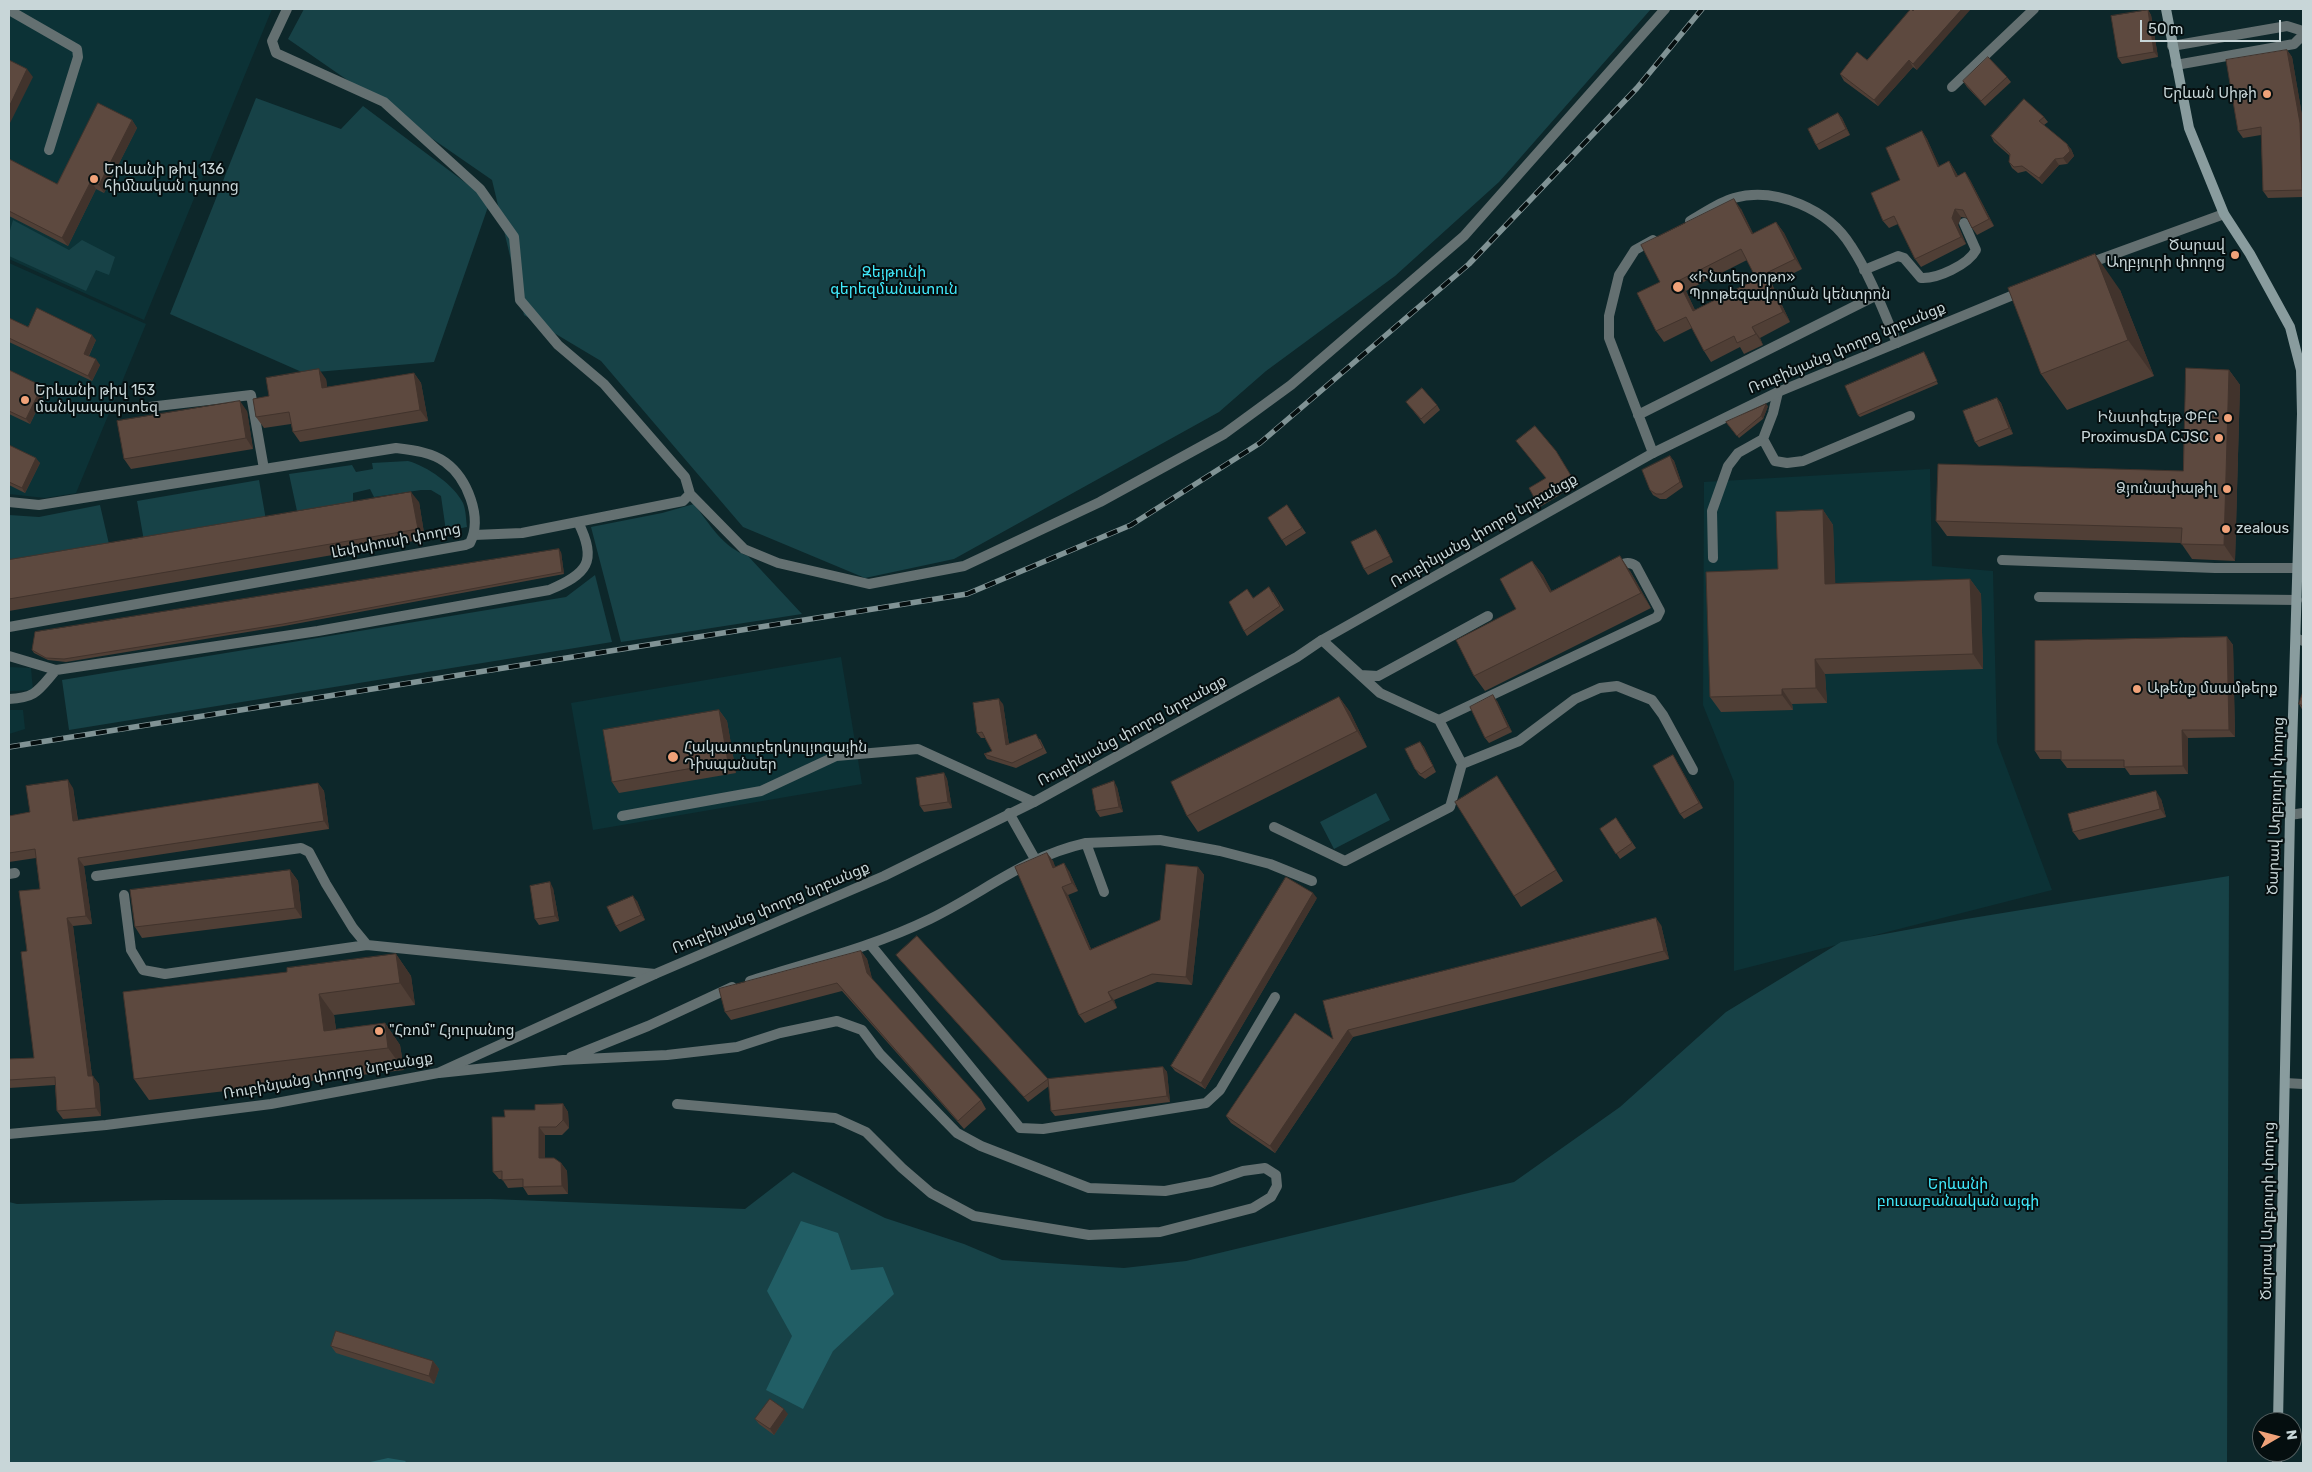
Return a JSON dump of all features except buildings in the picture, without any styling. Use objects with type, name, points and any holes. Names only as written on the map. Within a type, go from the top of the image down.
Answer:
[{"type":"main road","name":"Ծարավ Աղբյուրի փողոց","points":[[2166,9],[2189,128],[2224,214],[2250,254],[2290,327],[2301,370],[2302,477],[2297,600],[2300,640],[2290,815],[2278,1412]]},
{"type":"street","points":[[287,9],[272,41],[276,54],[384,102],[480,189],[514,237],[520,300],[558,345],[604,384],[684,477],[690,494],[744,549],[778,563],[869,584],[964,566],[1100,502],[1224,434],[1291,385],[1464,236],[1665,9]]},
{"type":"street","points":[[1952,87],[2034,9]]},
{"type":"street","points":[[9,10],[77,49],[78,57],[49,150]]},
{"type":"street","points":[[2172,46],[2287,26],[2303,33],[2294,44],[2176,65]]},
{"type":"street","points":[[1684,224],[1733,198],[1763,194],[1785,198],[1828,221],[1851,245],[1897,343]]},
{"type":"street","points":[[2075,269],[2224,214]]},
{"type":"street","points":[[1864,270],[1898,256],[1904,258],[1921,278],[1929,278],[1940,274],[1965,261],[1976,250],[1964,223]]},
{"type":"street","points":[[1653,453],[1610,338],[1610,316],[1619,275],[1627,260],[1635,250],[1659,237]]},
{"type":"street","name":"Ռուբինյանց փողոց նրբանցք","points":[[9,1134],[106,1125],[271,1104],[438,1074],[655,974],[884,876],[1034,802],[1297,657],[1322,640],[1653,453],[1778,392],[2030,288]]},
{"type":"street","points":[[1638,415],[1876,295]]},
{"type":"street","points":[[1713,558],[1712,512],[1728,466],[1738,453],[1763,439],[1773,413],[1778,392]]},
{"type":"street","points":[[149,407],[251,395],[264,469]]},
{"type":"street","points":[[1763,439],[1774,461],[1787,463],[1803,461],[1910,416]]},
{"type":"street","name":"Լեփսիուսի փողոց","points":[[9,502],[39,505],[396,448],[416,450],[444,462],[460,478],[474,510],[474,535],[470,543],[465,545],[9,627]]},
{"type":"street","points":[[474,535],[522,533],[683,501],[690,494]]},
{"type":"street","points":[[9,656],[56,670],[318,631],[549,590],[569,582],[585,569],[588,559],[588,548],[578,522]]},
{"type":"street","points":[[2002,560],[2215,568],[2298,568]]},
{"type":"street","points":[[1439,720],[1657,616],[1660,611],[1636,566],[1632,563],[1623,563],[1606,572]]},
{"type":"street","points":[[2038,597],[2297,600]]},
{"type":"street","points":[[1360,675],[1378,676],[1488,616]]},
{"type":"street","points":[[1274,828],[1345,861],[1450,807],[1462,764],[1439,720],[1380,693],[1322,640]]},
{"type":"street","points":[[9,699],[25,698],[46,686],[56,670]]},
{"type":"street","points":[[1462,764],[1519,741],[1575,698],[1600,688],[1617,686],[1652,700],[1663,715],[1693,770]]},
{"type":"street","points":[[622,816],[762,791],[836,756],[918,749],[1034,802]]},
{"type":"street","points":[[1010,813],[1035,859]]},
{"type":"street","points":[[2290,815],[2303,813]]},
{"type":"street","points":[[563,1060],[648,1026],[725,989],[870,944],[931,919],[1035,859],[1086,843],[1160,840],[1220,850],[1270,864],[1312,881]]},
{"type":"street","points":[[1086,843],[1104,892]]},
{"type":"street","points":[[96,876],[301,848],[310,852],[336,901],[353,928],[367,944]]},
{"type":"street","points":[[124,895],[131,950],[143,970],[165,974],[367,944],[655,974]]},
{"type":"street","points":[[870,944],[1020,1128],[1043,1129],[1206,1102],[1220,1090],[1275,997]]},
{"type":"street","points":[[438,1074],[563,1060],[667,1056],[738,1047],[780,1033],[837,1021],[862,1030],[880,1054],[957,1133],[981,1146],[1089,1188],[1165,1191],[1211,1182],[1243,1171],[1265,1168],[1276,1175],[1278,1186],[1271,1197],[1253,1208],[1160,1232],[1089,1235],[974,1216],[931,1193],[902,1168],[866,1132],[835,1118],[677,1104]]},
{"type":"street","points":[[2285,1083],[2303,1084]]},
{"type":"shaded area","points":[[9,9],[272,9],[144,320],[9,259]]},
{"type":"shaded area","points":[[9,263],[146,324],[76,493],[45,498],[9,494]]},
{"type":"shaded area","points":[[1930,469],[1932,566],[1993,571],[1997,742],[2052,890],[1734,971],[1734,782],[1703,705],[1704,482]]},
{"type":"shaded area","points":[[841,657],[862,784],[593,830],[571,703]]},
{"type":"shaded area","points":[[9,667],[31,668],[33,690],[9,691]]},
{"type":"shaded area","points":[[9,710],[23,710],[25,729],[9,734]]},
{"type":"shaded area","points":[[801,1221],[838,1233],[851,1270],[883,1267],[894,1294],[833,1351],[803,1409],[766,1390],[792,1336],[767,1291]]},
{"type":"shaded area","points":[[388,1458],[406,1461],[404,1463],[366,1463]]},
{"type":"green space","name":"Զեյթունի գերեզմանատուն","points":[[304,9],[1651,9],[1499,182],[1395,276],[1266,371],[1219,412],[954,559],[865,578],[743,527],[601,361],[524,315],[492,180],[288,39]]},
{"type":"green space","points":[[256,98],[341,129],[363,106],[490,201],[434,362],[304,373],[170,314]]},
{"type":"green space","points":[[13,220],[69,250],[82,240],[115,257],[109,275],[96,270],[86,291],[9,256],[9,234]]},
{"type":"green space","points":[[408,461],[423,467],[439,477],[459,496],[463,503],[467,527],[446,531],[441,496],[431,490],[374,497],[370,489],[353,493],[353,502],[297,511],[289,474],[352,465],[356,472],[373,469],[372,463]]},
{"type":"green space","points":[[259,480],[266,520],[144,541],[137,501]]},
{"type":"green space","points":[[694,504],[724,541],[748,556],[802,614],[621,642],[591,527],[662,513]]},
{"type":"green space","points":[[100,505],[109,544],[9,561],[9,515],[39,517]]},
{"type":"green space","points":[[595,575],[612,642],[69,730],[62,680],[566,597]]},
{"type":"green space","points":[[1376,793],[1390,820],[1334,849],[1320,822]]},
{"type":"green space","name":"Երևանի բուսաբանական այգի","points":[[2229,876],[2227,1463],[9,1463],[9,1202],[17,1204],[164,1200],[491,1199],[745,1209],[793,1172],[885,1218],[964,1244],[1002,1260],[1124,1268],[1186,1261],[1514,1182],[1620,1107],[1726,1012],[1841,942],[1966,919]]},
{"type":"railway","points":[[9,747],[967,594],[1131,525],[1260,443],[1469,264],[1637,88],[1702,9]]},
{"type":"place","name":"Երևան Սիթի","points":[[2267,94]]},
{"type":"place","name":"Երևանի թիվ 136 հիմնական դպրոց","points":[[94,179]]},
{"type":"place","name":"Ծարավ Աղբյուրի փողոց","points":[[2235,255]]},
{"type":"place","name":"«Ինտերօրթո» Պրոթեզավորման կենտրոն","points":[[1678,287]]},
{"type":"place","name":"Երևանի թիվ 153 մանկապարտեզ","points":[[25,400]]},
{"type":"place","name":"Ինստիգեյթ ՓԲԸ","points":[[2228,418]]},
{"type":"place","name":"ProximusDA CJSC","points":[[2219,438]]},
{"type":"place","name":"Ձյունափաթիլ","points":[[2227,489]]},
{"type":"place","name":"zealous","points":[[2226,529]]},
{"type":"place","name":"Աթենք մսամթերք","points":[[2137,689]]},
{"type":"place","name":"Հակատուբերկուլյոզային Դիսպանսեր","points":[[673,757]]},
{"type":"place","name":"\"Հռոմ\" Հյուրանոց","points":[[379,1031]]}]
